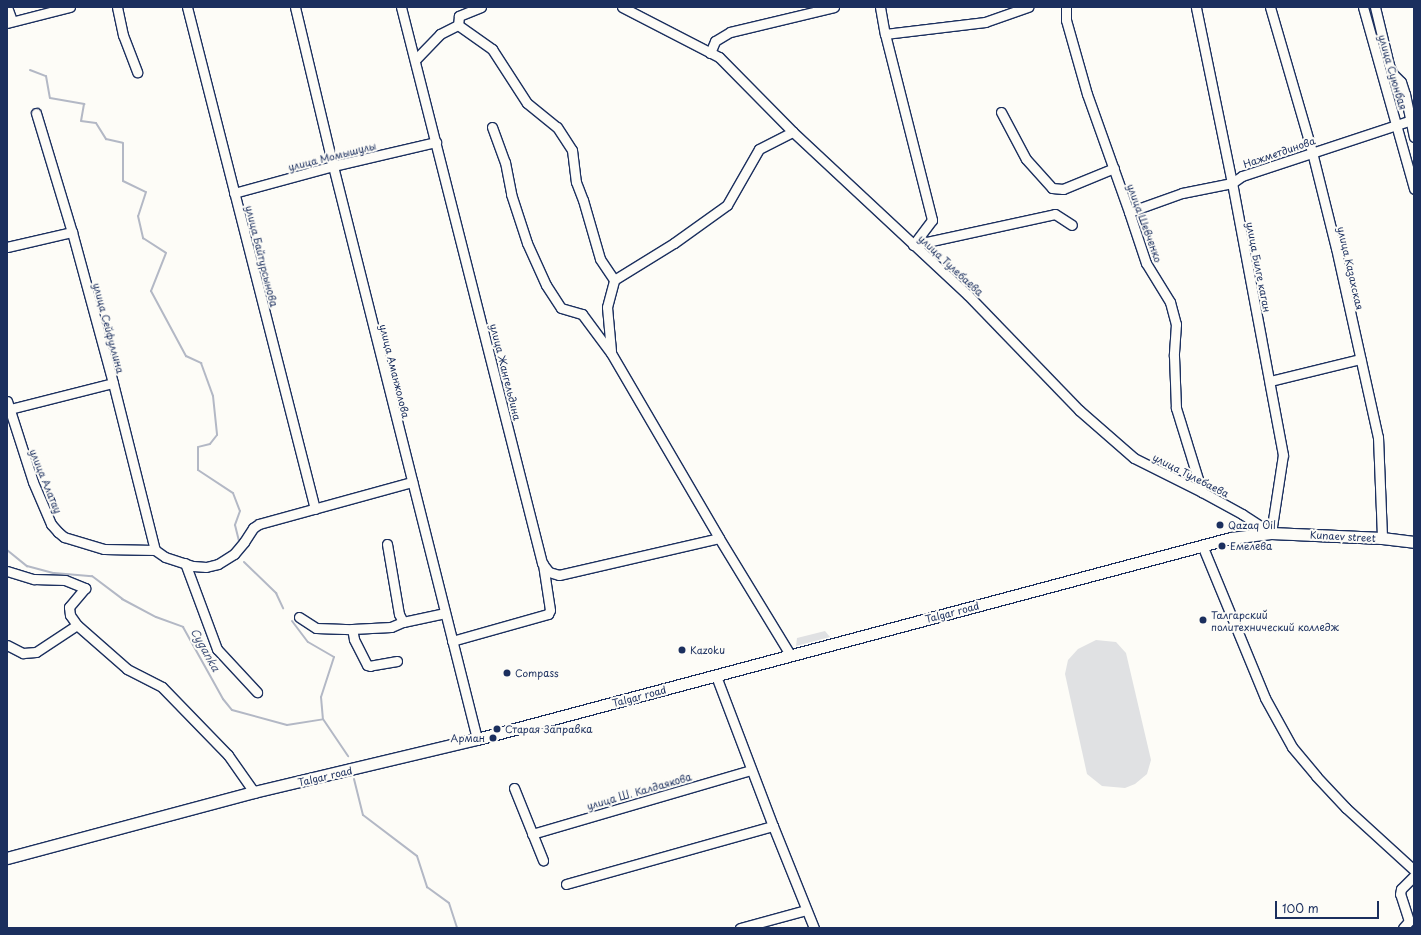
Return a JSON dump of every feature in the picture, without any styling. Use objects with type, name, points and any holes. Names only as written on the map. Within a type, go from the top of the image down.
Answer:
[{"type":"main road","name":"Kunaev street","points":[[1271,533],[1382,538],[1414,542]]},
{"type":"main road","name":"Talgar road","points":[[7,858],[254,792],[477,739],[1202,545],[1231,538],[1271,533]]},
{"type":"street","points":[[7,7],[9,22],[70,7]]},
{"type":"street","points":[[117,7],[123,35],[137,72]]},
{"type":"street","name":"улица Байтурсынова","points":[[187,7],[315,509]]},
{"type":"street","name":"улица Аманжолова","points":[[295,7],[333,166],[477,739]]},
{"type":"street","name":"улица Жангельдина","points":[[401,7],[542,563],[550,610],[548,614],[452,641]]},
{"type":"street","points":[[458,25],[459,16],[480,7]]},
{"type":"street","points":[[710,53],[715,41],[730,32],[834,7]]},
{"type":"street","points":[[880,7],[885,34],[932,220],[913,245]]},
{"type":"street","points":[[885,34],[985,22],[1028,7]]},
{"type":"street","name":"улица Шевченко","points":[[1066,7],[1066,20],[1086,94],[1130,212],[1146,263],[1170,302],[1176,324],[1174,356],[1176,408],[1202,492]]},
{"type":"street","name":"улица Билге каган","points":[[1196,7],[1232,183],[1283,455],[1271,533]]},
{"type":"street","name":"улица Казахская","points":[[1270,7],[1312,152],[1336,248],[1378,437],[1382,538]]},
{"type":"street","name":"улица Суюнбая","points":[[1363,7],[1414,189]]},
{"type":"street","name":"улица Суюнбая","points":[[1375,7],[1389,65],[1393,74],[1401,82],[1412,120],[1414,137]]},
{"type":"street","name":"улица Тулебаева","points":[[626,8],[719,57],[793,132],[973,300],[1079,410],[1134,458],[1202,492],[1242,514],[1271,533]]},
{"type":"street","points":[[415,60],[440,34],[458,25]]},
{"type":"street","points":[[458,25],[492,48],[527,103],[557,127],[572,150],[576,182],[583,200],[600,259],[614,280]]},
{"type":"street","points":[[1001,112],[1026,158],[1052,188],[1063,189],[1114,168]]},
{"type":"street","name":"улица Сейфуллина","points":[[36,113],[72,232],[114,383],[155,550]]},
{"type":"street","name":"Нажметдинова","points":[[1130,212],[1182,193],[1232,183],[1242,176],[1412,120]]},
{"type":"street","points":[[492,127],[505,162],[511,194],[527,243],[546,284],[561,308],[582,314],[611,352],[719,538],[791,656]]},
{"type":"street","points":[[611,352],[607,307],[614,280],[674,244],[727,205],[759,149],[793,132]]},
{"type":"street","name":"улица Момышулы","points":[[234,193],[333,166],[436,142]]},
{"type":"street","points":[[913,245],[1055,214],[1072,225]]},
{"type":"street","points":[[7,247],[72,232]]},
{"type":"street","points":[[1270,381],[1360,359]]},
{"type":"street","points":[[8,405],[114,383]]},
{"type":"street","name":"улица Алатау","points":[[8,405],[33,482],[47,516],[58,532],[64,537],[104,549],[155,550],[165,557],[206,567],[218,564],[234,554],[253,528],[259,524],[412,482]]},
{"type":"street","points":[[542,563],[549,572],[559,575],[719,538]]},
{"type":"street","points":[[387,544],[399,614],[403,622]]},
{"type":"street","points":[[1202,545],[1265,698],[1292,747],[1316,776],[1346,808],[1414,870]]},
{"type":"street","points":[[185,563],[217,649],[257,692]]},
{"type":"street","points":[[7,571],[34,579],[65,580],[85,588],[69,606],[70,615],[77,625],[127,669],[162,687],[228,755],[254,792]]},
{"type":"street","points":[[300,617],[316,628],[352,629],[391,627],[403,622],[445,613]]},
{"type":"street","points":[[7,645],[23,653],[36,652],[77,625]]},
{"type":"street","points":[[352,629],[354,639],[367,665],[370,666],[397,661]]},
{"type":"street","points":[[716,676],[751,770],[814,928]]},
{"type":"street","name":"улица Ш. Калдаякова","points":[[532,834],[751,770]]},
{"type":"street","points":[[514,788],[543,860]]},
{"type":"street","points":[[566,884],[773,826]]},
{"type":"street","points":[[1403,928],[1409,921],[1400,894],[1401,889],[1414,876]]},
{"type":"street","points":[[740,928],[806,910]]},
{"type":"shaded area","points":[[825,631],[830,637],[796,646],[797,638]]},
{"type":"shaded area","points":[[1096,640],[1116,642],[1126,653],[1151,760],[1147,774],[1135,784],[1125,788],[1102,786],[1087,774],[1065,674],[1068,660],[1078,649]]},
{"type":"waterway","points":[[30,70],[46,76],[50,98],[84,104],[81,121],[96,123],[106,139],[123,143],[123,181],[146,192],[138,216],[143,238],[166,253],[151,291],[186,356],[201,363],[213,396],[217,435],[210,444],[198,447],[198,470],[233,493],[240,511],[235,525],[239,541]]},
{"type":"waterway","name":"Cyganka","points":[[7,550],[27,566],[54,573],[92,576],[122,599],[156,617],[183,627],[223,699],[232,710],[287,725],[323,719],[348,756]]},
{"type":"waterway","points":[[244,562],[276,593],[283,608]]},
{"type":"waterway","points":[[292,621],[308,642],[334,657],[321,697],[323,719]]},
{"type":"waterway","name":"Cyganka","points":[[354,779],[363,815],[417,856],[427,887],[449,903],[457,928]]},
{"type":"place","name":"Qazaq Oil","points":[[1220,525]]},
{"type":"place","name":"Емелева","points":[[1222,546]]},
{"type":"place","name":"Талгарский политехнический колледж","points":[[1203,620]]},
{"type":"place","name":"Kazoku","points":[[682,650]]},
{"type":"place","name":"Compass","points":[[507,673]]},
{"type":"place","name":"Старая Заправка","points":[[497,729]]},
{"type":"place","name":"Арман","points":[[493,738]]}]
